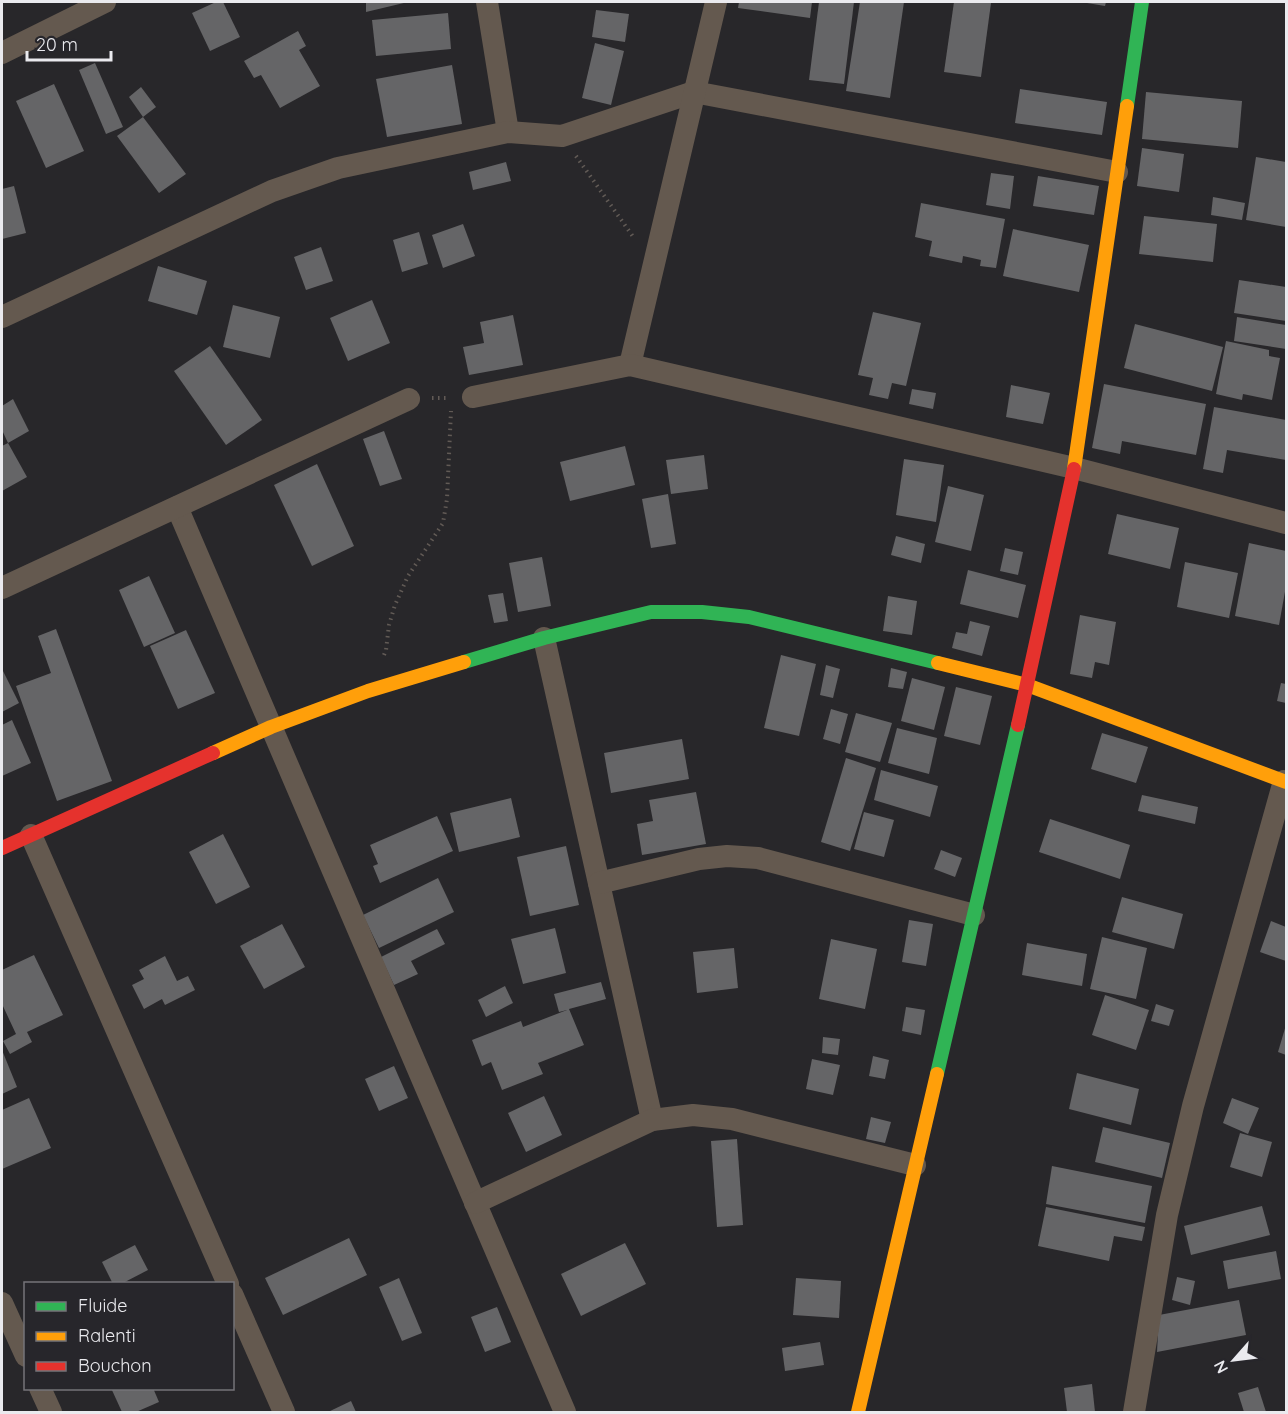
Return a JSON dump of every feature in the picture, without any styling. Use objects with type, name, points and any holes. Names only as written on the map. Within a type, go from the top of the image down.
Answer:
[{"type":"street","points":[[2,53],[105,2]]},
{"type":"street","points":[[487,2],[508,132]]},
{"type":"street","points":[[630,365],[716,2]]},
{"type":"street","points":[[858,1413],[1027,685],[1074,468],[1142,2]]},
{"type":"street","points":[[2,317],[272,191],[338,168],[508,132],[562,136],[694,93],[1117,172]]},
{"type":"street","points":[[462,398],[630,365],[1074,468],[1287,523]]},
{"type":"street","points":[[2,588],[410,399]]},
{"type":"street","points":[[177,507],[565,1413]]},
{"type":"street","points":[[2,848],[271,727],[368,691],[544,639],[651,612],[714,613],[749,617],[1027,685],[1285,781],[1193,1106],[1172,1193],[1134,1413]]},
{"type":"street","points":[[544,639],[652,1120]]},
{"type":"street","points":[[31,835],[227,1282]]},
{"type":"street","points":[[599,883],[699,860],[727,856],[758,858],[974,915]]},
{"type":"street","points":[[475,1203],[652,1120],[693,1115],[732,1119],[915,1165]]},
{"type":"street","points":[[234,1299],[284,1413]]},
{"type":"street","points":[[2,1303],[24,1352]]},
{"type":"street","points":[[40,1390],[51,1413]]},
{"type":"path","points":[[562,136],[653,266]]},
{"type":"path","points":[[368,691],[386,650],[389,625],[395,605],[408,576],[442,523],[462,398],[410,399]]},
{"type":"building","points":[[216,2],[223,2],[240,37],[210,51],[192,13]]},
{"type":"building","points":[[366,2],[408,2],[366,12]]},
{"type":"building","points":[[739,2],[812,2],[810,18],[738,8]]},
{"type":"building","points":[[819,2],[854,2],[844,84],[809,80]]},
{"type":"building","points":[[860,2],[904,2],[890,98],[846,91]]},
{"type":"building","points":[[954,2],[991,3],[981,77],[944,72]]},
{"type":"building","points":[[1087,2],[1106,2],[1105,6]]},
{"type":"building","points":[[596,10],[629,14],[625,42],[592,37]]},
{"type":"building","points":[[448,13],[451,49],[376,56],[372,20]]},
{"type":"building","points":[[298,31],[306,46],[299,50],[320,86],[280,108],[261,75],[254,78],[244,61]]},
{"type":"building","points":[[595,43],[624,51],[611,105],[582,98]]},
{"type":"building","points":[[95,63],[123,127],[106,134],[79,70]]},
{"type":"building","points":[[452,65],[462,124],[387,137],[376,79]]},
{"type":"building","points":[[54,84],[84,151],[46,168],[16,101]]},
{"type":"building","points":[[141,87],[156,107],[143,117],[129,97]]},
{"type":"building","points":[[1020,89],[1107,102],[1102,135],[1015,123]]},
{"type":"building","points":[[1146,92],[1242,101],[1238,148],[1142,139]]},
{"type":"building","points":[[143,117],[186,174],[159,193],[117,136]]},
{"type":"building","points":[[1142,148],[1184,154],[1179,192],[1137,186]]},
{"type":"building","points":[[1256,157],[1286,162],[1286,227],[1246,220]]},
{"type":"building","points":[[506,162],[511,181],[473,190],[469,172]]},
{"type":"building","points":[[991,173],[1014,176],[1010,209],[986,205]]},
{"type":"building","points":[[1038,176],[1099,186],[1094,215],[1033,206]]},
{"type":"building","points":[[14,186],[26,233],[2,239],[2,189]]},
{"type":"building","points":[[1213,197],[1245,203],[1242,220],[1211,215]]},
{"type":"building","points":[[921,203],[1005,219],[996,268],[980,266],[981,260],[963,256],[962,263],[929,256],[932,241],[915,237]]},
{"type":"building","points":[[1144,216],[1217,224],[1213,262],[1139,254]]},
{"type":"building","points":[[463,224],[475,256],[443,268],[432,235]]},
{"type":"building","points":[[1013,229],[1089,245],[1079,292],[1003,276]]},
{"type":"building","points":[[419,232],[428,264],[402,272],[393,240]]},
{"type":"building","points":[[321,247],[333,281],[306,290],[294,257]]},
{"type":"building","points":[[158,266],[207,281],[197,315],[148,301]]},
{"type":"building","points":[[1239,280],[1286,287],[1286,321],[1234,313]]},
{"type":"building","points":[[372,300],[390,343],[348,361],[330,318]]},
{"type":"building","points":[[233,305],[280,317],[270,358],[223,347]]},
{"type":"building","points":[[873,312],[921,323],[906,386],[892,383],[888,399],[869,395],[873,378],[858,375]]},
{"type":"building","points":[[513,315],[523,365],[469,375],[463,347],[484,343],[480,322]]},
{"type":"building","points":[[1237,317],[1286,325],[1286,349],[1234,341]]},
{"type":"building","points":[[1135,324],[1223,347],[1212,391],[1124,368]]},
{"type":"building","points":[[1226,341],[1269,350],[1269,356],[1280,358],[1272,400],[1243,394],[1242,400],[1216,394]]},
{"type":"building","points":[[210,346],[262,420],[226,445],[174,371]]},
{"type":"building","points":[[1104,384],[1206,404],[1196,455],[1122,441],[1120,454],[1092,448]]},
{"type":"building","points":[[1011,385],[1050,393],[1043,424],[1006,417]]},
{"type":"building","points":[[912,389],[936,393],[933,409],[909,404]]},
{"type":"building","points":[[13,399],[29,431],[8,443],[2,430],[2,406]]},
{"type":"building","points":[[1214,407],[1286,420],[1286,460],[1227,450],[1223,473],[1203,469]]},
{"type":"building","points":[[384,431],[402,479],[380,486],[363,439]]},
{"type":"building","points":[[8,443],[27,477],[2,491],[2,446]]},
{"type":"building","points":[[625,446],[635,485],[570,501],[560,462]]},
{"type":"building","points":[[704,455],[708,489],[671,494],[666,460]]},
{"type":"building","points":[[904,459],[944,465],[936,522],[896,515]]},
{"type":"building","points":[[317,464],[354,546],[312,566],[274,485]]},
{"type":"building","points":[[948,486],[984,495],[971,551],[935,542]]},
{"type":"building","points":[[668,494],[676,544],[651,548],[642,499]]},
{"type":"building","points":[[1117,514],[1179,528],[1170,569],[1108,554]]},
{"type":"building","points":[[896,536],[925,544],[921,563],[891,555]]},
{"type":"building","points":[[1249,543],[1286,551],[1286,586],[1279,625],[1235,616]]},
{"type":"building","points":[[1005,548],[1023,552],[1018,575],[1000,571]]},
{"type":"building","points":[[542,557],[551,606],[518,612],[509,563]]},
{"type":"building","points":[[1185,562],[1238,573],[1229,618],[1177,607]]},
{"type":"building","points":[[968,570],[1026,585],[1018,618],[960,604]]},
{"type":"building","points":[[149,576],[175,633],[144,647],[119,590]]},
{"type":"building","points":[[503,593],[508,621],[494,623],[488,595]]},
{"type":"building","points":[[888,596],[917,601],[912,635],[883,631]]},
{"type":"building","points":[[1080,615],[1116,622],[1109,665],[1095,662],[1092,678],[1070,674]]},
{"type":"building","points":[[970,621],[990,626],[982,656],[952,648],[956,632],[967,634]]},
{"type":"building","points":[[56,629],[112,781],[57,801],[16,686],[51,673],[38,636]]},
{"type":"building","points":[[186,630],[215,693],[178,709],[150,646]]},
{"type":"building","points":[[781,655],[816,664],[799,736],[764,728]]},
{"type":"building","points":[[826,665],[840,669],[833,698],[820,695]]},
{"type":"building","points":[[891,668],[907,672],[903,689],[888,687]]},
{"type":"building","points":[[2,669],[19,703],[2,712]]},
{"type":"building","points":[[912,678],[945,687],[934,730],[901,721]]},
{"type":"building","points":[[1281,683],[1286,684],[1286,703],[1277,701]]},
{"type":"building","points":[[956,687],[992,696],[980,745],[944,736]]},
{"type":"building","points":[[831,709],[848,714],[840,744],[823,739]]},
{"type":"building","points":[[856,713],[892,723],[880,762],[845,752]]},
{"type":"building","points":[[12,720],[31,763],[2,776],[2,725]]},
{"type":"building","points":[[897,728],[937,738],[929,774],[888,763]]},
{"type":"building","points":[[1102,733],[1148,747],[1136,783],[1091,769]]},
{"type":"building","points":[[682,739],[689,779],[611,793],[604,753]]},
{"type":"building","points":[[846,758],[876,768],[850,851],[821,842]]},
{"type":"building","points":[[881,770],[938,786],[930,817],[874,800]]},
{"type":"building","points":[[696,792],[706,844],[642,855],[637,824],[653,821],[649,800]]},
{"type":"building","points":[[1142,795],[1198,807],[1195,824],[1138,811]]},
{"type":"building","points":[[511,798],[520,837],[459,852],[450,813]]},
{"type":"building","points":[[864,812],[894,820],[884,857],[854,849]]},
{"type":"building","points":[[437,816],[453,851],[380,883],[373,866],[378,864],[370,845]]},
{"type":"building","points":[[1050,819],[1130,845],[1120,879],[1039,852]]},
{"type":"building","points":[[223,834],[250,887],[216,904],[189,852]]},
{"type":"building","points":[[566,846],[579,905],[530,916],[517,857]]},
{"type":"building","points":[[941,850],[962,858],[955,877],[934,869]]},
{"type":"building","points":[[438,878],[454,912],[379,948],[363,915]]},
{"type":"building","points":[[1122,897],[1183,914],[1174,949],[1112,932]]},
{"type":"building","points":[[909,920],[933,924],[926,966],[902,962]]},
{"type":"building","points":[[1271,921],[1286,927],[1286,961],[1260,952]]},
{"type":"building","points":[[282,924],[305,967],[264,989],[240,946]]},
{"type":"building","points":[[555,928],[566,973],[523,984],[511,939]]},
{"type":"building","points":[[437,929],[445,944],[411,961],[418,974],[394,985],[381,957]]},
{"type":"building","points":[[1102,937],[1147,948],[1136,999],[1090,989]]},
{"type":"building","points":[[831,939],[877,949],[865,1009],[819,999]]},
{"type":"building","points":[[1027,943],[1087,954],[1082,986],[1022,975]]},
{"type":"building","points":[[734,948],[738,988],[697,993],[693,952]]},
{"type":"building","points":[[34,955],[63,1015],[27,1032],[32,1042],[10,1054],[3,1041],[16,1034],[2,1004],[2,970]]},
{"type":"building","points":[[165,956],[177,981],[188,976],[195,990],[165,1005],[162,999],[144,1009],[132,985],[144,979],[139,970]]},
{"type":"building","points":[[601,982],[606,999],[569,1009],[584,1045],[538,1063],[543,1074],[502,1090],[491,1062],[482,1066],[472,1040],[521,1021],[523,1027],[567,1010],[559,1012],[554,994]]},
{"type":"building","points":[[505,986],[513,1003],[486,1017],[478,1000]]},
{"type":"building","points":[[1105,995],[1149,1010],[1136,1050],[1092,1035]]},
{"type":"building","points":[[1156,1004],[1174,1010],[1169,1026],[1151,1021]]},
{"type":"building","points":[[906,1007],[925,1010],[921,1035],[902,1031]]},
{"type":"building","points":[[1286,1025],[1286,1055],[1278,1052]]},
{"type":"building","points":[[823,1037],[840,1039],[838,1055],[822,1053]]},
{"type":"building","points":[[2,1050],[17,1087],[2,1094]]},
{"type":"building","points":[[873,1056],[889,1060],[885,1079],[869,1076]]},
{"type":"building","points":[[812,1059],[840,1065],[833,1095],[806,1089]]},
{"type":"building","points":[[394,1066],[408,1098],[379,1111],[365,1079]]},
{"type":"building","points":[[1077,1073],[1139,1089],[1131,1125],[1069,1109]]},
{"type":"building","points":[[544,1096],[562,1135],[526,1152],[508,1113]]},
{"type":"building","points":[[29,1098],[51,1148],[2,1169],[2,1110]]},
{"type":"building","points":[[1232,1098],[1259,1108],[1248,1134],[1223,1123]]},
{"type":"building","points":[[871,1117],[891,1122],[885,1143],[866,1139]]},
{"type":"building","points":[[1103,1127],[1170,1143],[1162,1178],[1095,1162]]},
{"type":"building","points":[[1240,1133],[1272,1142],[1262,1177],[1230,1167]]},
{"type":"building","points":[[737,1139],[743,1225],[717,1227],[711,1141]]},
{"type":"building","points":[[1052,1166],[1152,1186],[1145,1223],[1046,1204]]},
{"type":"building","points":[[1262,1206],[1270,1235],[1191,1255],[1184,1226]]},
{"type":"building","points":[[1046,1207],[1145,1227],[1142,1241],[1114,1236],[1109,1261],[1038,1246]]},
{"type":"building","points":[[349,1238],[367,1275],[283,1315],[265,1278]]},
{"type":"building","points":[[625,1243],[646,1284],[581,1316],[561,1274]]},
{"type":"building","points":[[135,1245],[148,1270],[125,1282],[112,1282],[102,1262]]},
{"type":"building","points":[[1276,1251],[1281,1279],[1228,1289],[1223,1261]]},
{"type":"building","points":[[1177,1277],[1195,1281],[1190,1305],[1172,1300]]},
{"type":"building","points":[[399,1278],[422,1333],[402,1341],[379,1287]]},
{"type":"building","points":[[796,1278],[841,1281],[839,1318],[793,1315]]},
{"type":"building","points":[[1239,1300],[1246,1335],[1157,1352],[1159,1315]]},
{"type":"building","points":[[497,1307],[511,1342],[485,1352],[471,1317]]},
{"type":"building","points":[[820,1342],[824,1365],[785,1371],[782,1348]]},
{"type":"building","points":[[1092,1384],[1095,1412],[1067,1412],[1064,1388]]},
{"type":"building","points":[[1258,1387],[1266,1412],[1244,1412],[1238,1393]]},
{"type":"building","points":[[112,1390],[154,1390],[159,1402],[136,1412],[122,1412]]},
{"type":"building","points":[[351,1401],[356,1412],[328,1412]]},
{"type":"traffic: fast","points":[[1127,106],[1142,2]]},
{"type":"traffic: fast","points":[[464,662],[544,638],[651,612],[702,612],[749,617],[938,663]]},
{"type":"traffic: fast","points":[[937,1074],[1018,725]]},
{"type":"traffic: slow","points":[[1074,469],[1127,106]]},
{"type":"traffic: slow","points":[[213,753],[271,727],[368,691],[464,662]]},
{"type":"traffic: slow","points":[[938,663],[1027,685],[1286,782]]},
{"type":"traffic: slow","points":[[858,1412],[937,1074]]},
{"type":"traffic: jam","points":[[1018,725],[1074,469]]},
{"type":"traffic: jam","points":[[2,848],[213,753]]}]
